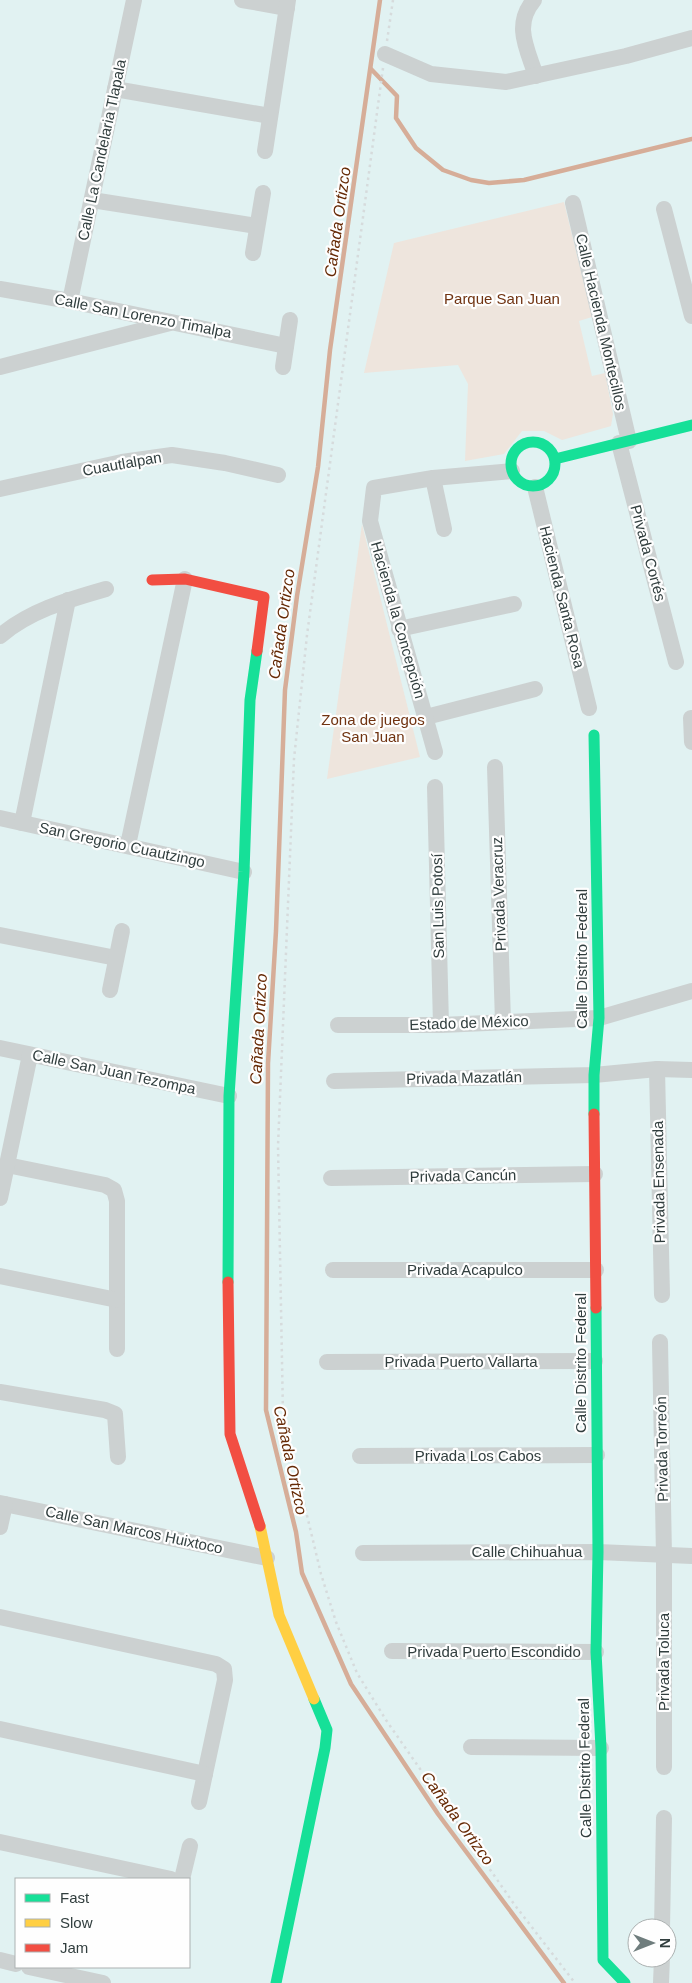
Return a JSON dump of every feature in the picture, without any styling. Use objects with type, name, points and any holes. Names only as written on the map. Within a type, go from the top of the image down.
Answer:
[{"type":"street","name":"Calle La Candelaria Tlapala","points":[[70,301],[134,0]]},
{"type":"street","points":[[242,0],[288,4],[265,151]]},
{"type":"street","points":[[534,0],[525,10],[521,29],[536,76]]},
{"type":"street","points":[[385,54],[431,74],[506,82],[626,56],[692,38]]},
{"type":"street","points":[[115,89],[270,116]]},
{"type":"street","points":[[253,253],[263,193]]},
{"type":"street","points":[[92,200],[257,226]]},
{"type":"street","name":"Calle Hacienda Montecillos","points":[[574,203],[624,442]]},
{"type":"street","points":[[664,209],[692,316]]},
{"type":"street","name":"Calle San Lorenzo Timalpa","points":[[0,289],[70,301],[286,346]]},
{"type":"street","points":[[283,367],[290,320]]},
{"type":"street","points":[[0,367],[174,322]]},
{"type":"street","points":[[555,460],[692,425]]},
{"type":"street","points":[[528,442],[543,443],[553,453],[555,460],[554,473],[550,479],[535,486],[522,483],[512,472],[512,457],[521,445],[528,442]]},
{"type":"street","name":"Privada Cortés","points":[[624,442],[676,662]]},
{"type":"street","name":"Cuautlalpan","points":[[26,485],[122,462],[172,455],[225,462],[278,475]]},
{"type":"street","points":[[444,529],[433,478],[512,472]]},
{"type":"street","name":"Hacienda la Concepción","points":[[433,478],[374,488],[370,521],[435,752]]},
{"type":"street","points":[[0,489],[26,485]]},
{"type":"street","points":[[0,500],[26,485]]},
{"type":"street","name":"Hacienda Santa Rosa","points":[[535,486],[589,708]]},
{"type":"street","points":[[152,580],[185,579],[264,596],[250,700],[244,872],[229,1096],[230,1434],[261,1531],[279,1614],[327,1730],[325,1748],[276,1983]]},
{"type":"street","points":[[128,845],[185,579]]},
{"type":"street","points":[[0,636],[28,616],[68,600],[106,589]]},
{"type":"street","points":[[22,823],[68,600]]},
{"type":"street","points":[[399,629],[514,604]]},
{"type":"street","points":[[426,717],[535,689]]},
{"type":"street","points":[[691,718],[692,742]]},
{"type":"street","name":"Calle Distrito Federal","points":[[594,735],[599,1018],[594,1075],[598,1552],[596,1652],[601,1748],[603,1960],[625,1983]]},
{"type":"street","name":"Privada Veracruz","points":[[495,767],[503,1022]]},
{"type":"street","name":"San Luis Potosí","points":[[435,787],[441,1025]]},
{"type":"street","name":"San Gregorio Cuautzingo","points":[[0,818],[244,872]]},
{"type":"street","points":[[110,990],[122,931]]},
{"type":"street","points":[[0,935],[116,958]]},
{"type":"street","name":"Estado de México","points":[[338,1025],[441,1025],[599,1018],[692,991]]},
{"type":"street","name":"Calle San Juan Tezompa","points":[[0,1048],[229,1096]]},
{"type":"street","points":[[0,1198],[30,1055]]},
{"type":"street","name":"Privada Mazatlán","points":[[334,1081],[594,1075],[657,1069],[692,1070]]},
{"type":"street","name":"Privada Ensenada","points":[[657,1069],[662,1295]]},
{"type":"street","points":[[7,1165],[105,1185],[114,1190],[117,1201],[117,1349]]},
{"type":"street","name":"Privada Cancún","points":[[331,1178],[595,1174]]},
{"type":"street","name":"Privada Acapulco","points":[[333,1270],[596,1270]]},
{"type":"street","points":[[0,1276],[117,1300]]},
{"type":"street","name":"Privada Torreón","points":[[660,1342],[664,1556]]},
{"type":"street","name":"Privada Puerto Vallarta","points":[[327,1362],[595,1361]]},
{"type":"street","points":[[0,1392],[105,1410],[115,1414],[118,1457]]},
{"type":"street","name":"Privada Los Cabos","points":[[360,1456],[597,1455]]},
{"type":"street","points":[[0,1526],[2,1504]]},
{"type":"street","name":"Calle San Marcos Huixtoco","points":[[2,1504],[267,1558]]},
{"type":"street","name":"Calle Chihuahua","points":[[363,1553],[598,1552],[692,1556]]},
{"type":"street","name":"Privada Toluca","points":[[664,1556],[664,1767]]},
{"type":"street","points":[[0,1617],[216,1664],[224,1669],[225,1680],[199,1802]]},
{"type":"street","name":"Privada Puerto Escondido","points":[[392,1651],[596,1652]]},
{"type":"street","points":[[0,1729],[205,1774]]},
{"type":"street","points":[[472,1747],[601,1748]]},
{"type":"street","points":[[662,1918],[664,1818]]},
{"type":"street","points":[[0,1842],[167,1878]]},
{"type":"street","points":[[182,1878],[190,1846]]},
{"type":"street","points":[[0,1960],[15,1964]]},
{"type":"street","points":[[34,1968],[103,1983]]},
{"type":"street","points":[[661,1983],[662,1968]]},
{"type":"path","points":[[378,110],[393,0]]},
{"type":"green space","name":"Parque San Juan","points":[[564,202],[592,317],[579,321],[592,376],[605,373],[613,414],[611,426],[562,440],[544,431],[522,431],[504,454],[465,461],[468,384],[458,365],[364,373],[394,243]]},
{"type":"green space","name":"Zona de juegos San Juan","points":[[362,524],[420,757],[327,779]]},
{"type":"waterway","name":"Cañada Ortizco","points":[[380,0],[330,350],[318,467],[297,596],[285,690],[276,931],[268,1063],[266,1410],[296,1532],[302,1573],[351,1684],[438,1814],[564,1983]]},
{"type":"waterway","points":[[371,69],[397,96],[396,118],[416,148],[443,170],[471,180],[489,183],[524,180],[692,139]]},
{"type":"traffic: fast","points":[[555,459],[692,425]]},
{"type":"traffic: fast","points":[[537,442],[549,448],[554,455],[555,464],[554,473],[549,480],[542,485],[529,486],[521,483],[514,476],[511,460],[514,452],[521,445],[537,442]]},
{"type":"traffic: fast","points":[[228,1282],[229,1096],[244,872],[250,700],[257,651]]},
{"type":"traffic: fast","points":[[594,735],[599,1018],[594,1075],[594,1114]]},
{"type":"traffic: fast","points":[[596,1308],[598,1552],[596,1652],[601,1748],[603,1960],[625,1983]]},
{"type":"traffic: fast","points":[[276,1983],[325,1748],[327,1730],[314,1699]]},
{"type":"traffic: slow","points":[[260,1526],[279,1615],[314,1699]]},
{"type":"traffic: jam","points":[[152,580],[185,579],[264,597],[257,651]]},
{"type":"traffic: jam","points":[[594,1114],[596,1308]]},
{"type":"traffic: jam","points":[[228,1282],[230,1434],[260,1526]]}]
